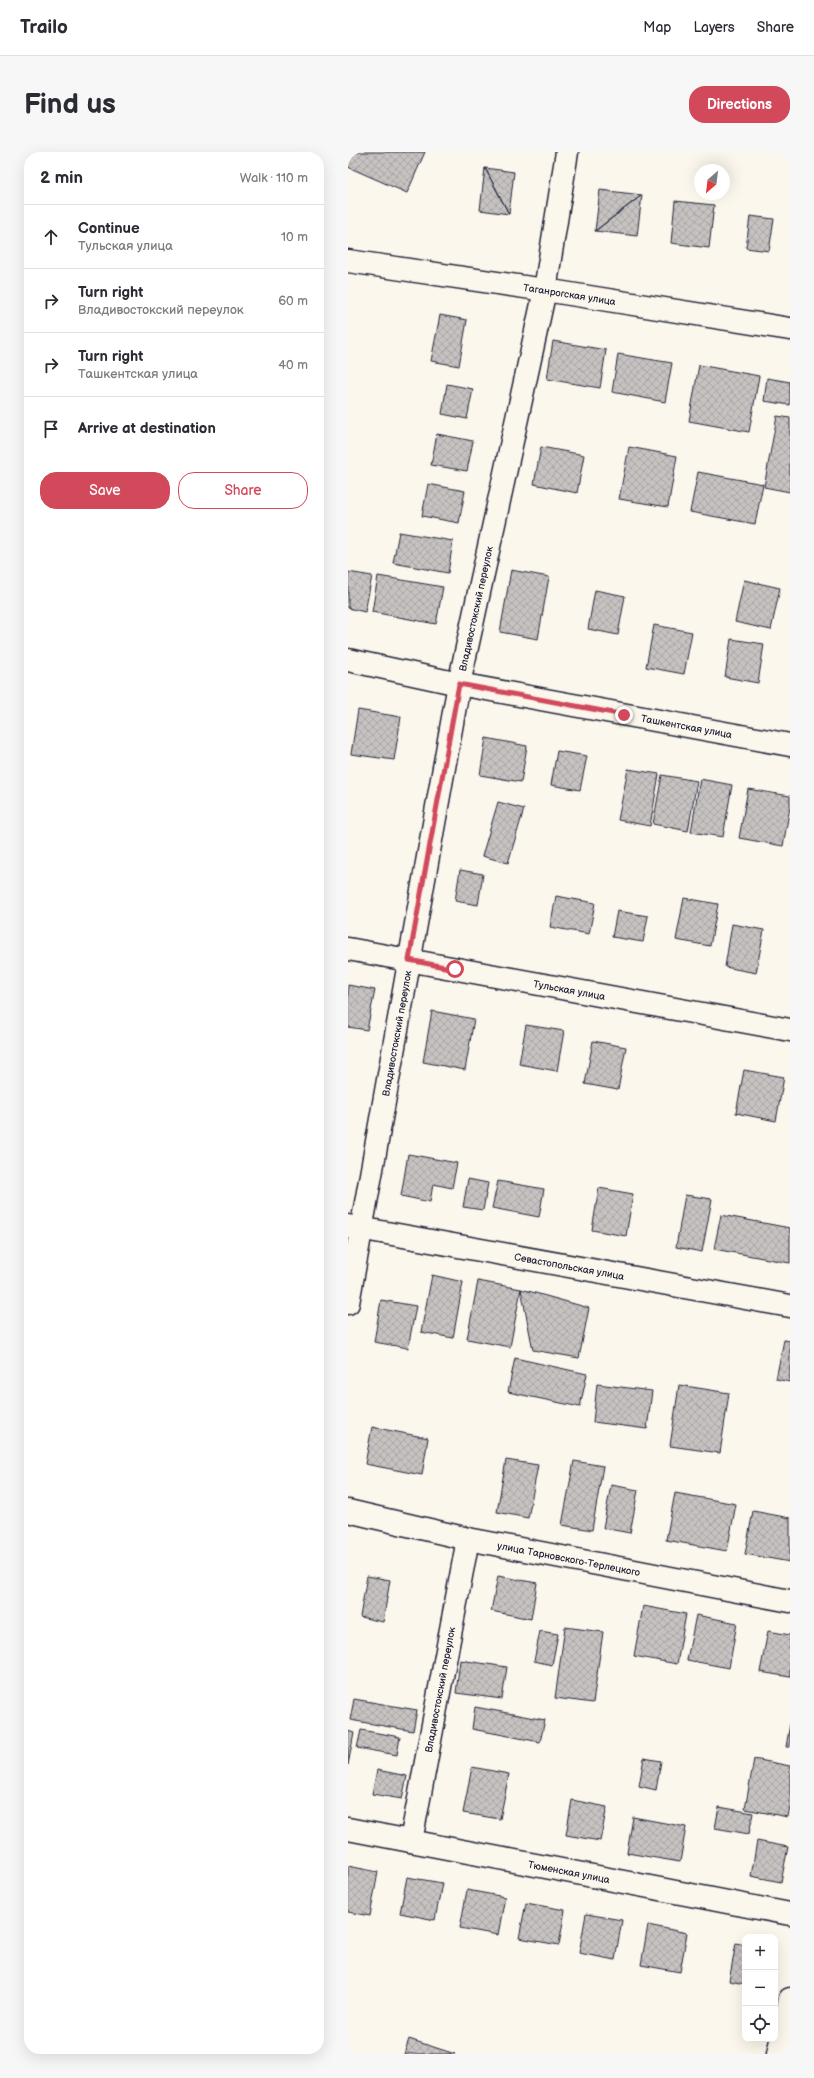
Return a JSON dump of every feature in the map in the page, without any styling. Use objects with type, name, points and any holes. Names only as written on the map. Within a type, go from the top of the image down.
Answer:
[{"type":"street","name":"Владивостокский переулок","points":[[348,1303],[355,1227],[409,960],[459,684],[545,290],[567,152]]},
{"type":"street","name":"Таганрогская улица","points":[[348,261],[545,290],[790,329]]},
{"type":"street","name":"Ташкентская улица","points":[[348,660],[459,684],[790,745]]},
{"type":"street","name":"Тульская улица","points":[[348,949],[790,1030]]},
{"type":"street","name":"Севастопольская улица","points":[[355,1227],[790,1306]]},
{"type":"street","name":"улица Тарновского-Терлецкого","points":[[348,1511],[468,1538],[790,1601]]},
{"type":"street","name":"Владивостокский переулок","points":[[411,1841],[468,1538]]},
{"type":"street","name":"Тюменская улица","points":[[348,1829],[790,1914]]},
{"type":"street","points":[[778,2054],[790,1998]]},
{"type":"building","points":[[348,152],[425,152],[407,193],[348,167]]},
{"type":"building","points":[[485,168],[509,214],[480,210]]},
{"type":"building","points":[[485,168],[514,172],[509,214]]},
{"type":"building","points":[[600,190],[642,195],[595,231]]},
{"type":"building","points":[[642,195],[637,236],[595,231]]},
{"type":"building","points":[[675,201],[714,205],[709,248],[671,243]]},
{"type":"building","points":[[750,216],[774,219],[769,251],[746,248]]},
{"type":"building","points":[[440,315],[467,320],[459,366],[431,361]]},
{"type":"building","points":[[553,341],[606,350],[600,388],[547,379]]},
{"type":"building","points":[[618,354],[672,363],[665,402],[612,392]]},
{"type":"building","points":[[699,365],[759,376],[749,432],[689,421]]},
{"type":"building","points":[[767,378],[790,382],[790,405],[764,401]]},
{"type":"building","points":[[447,384],[473,389],[467,419],[442,414]]},
{"type":"building","points":[[777,416],[790,418],[790,492],[764,487]]},
{"type":"building","points":[[437,434],[473,441],[467,471],[431,465]]},
{"type":"building","points":[[541,447],[584,455],[577,493],[534,484]]},
{"type":"building","points":[[629,447],[677,456],[668,507],[619,499]]},
{"type":"building","points":[[698,472],[763,484],[755,524],[690,512]]},
{"type":"building","points":[[428,484],[465,491],[459,523],[422,516]]},
{"type":"building","points":[[399,532],[453,541],[448,573],[393,563]]},
{"type":"building","points":[[511,570],[549,577],[538,639],[500,632]]},
{"type":"building","points":[[348,572],[372,576],[365,612],[348,608]]},
{"type":"building","points":[[378,576],[443,587],[436,624],[372,612]]},
{"type":"building","points":[[744,580],[780,588],[771,630],[735,622]]},
{"type":"building","points":[[595,590],[625,596],[618,635],[588,629]]},
{"type":"building","points":[[654,625],[692,632],[684,674],[646,667]]},
{"type":"building","points":[[731,639],[764,644],[758,683],[725,677]]},
{"type":"building","points":[[358,710],[401,717],[394,760],[351,754]]},
{"type":"building","points":[[486,738],[527,746],[521,782],[480,775]]},
{"type":"building","points":[[557,751],[587,756],[580,790],[551,785]]},
{"type":"building","points":[[628,769],[659,774],[650,826],[618,820]]},
{"type":"building","points":[[662,775],[697,781],[688,831],[653,824]]},
{"type":"building","points":[[700,779],[732,785],[723,837],[691,832]]},
{"type":"building","points":[[748,789],[790,796],[790,807],[783,846],[739,838]]},
{"type":"building","points":[[498,802],[524,809],[508,863],[482,856]]},
{"type":"building","points":[[460,870],[483,874],[478,905],[455,901]]},
{"type":"building","points":[[556,896],[595,903],[589,934],[550,927]]},
{"type":"building","points":[[684,898],[718,904],[710,946],[676,940]]},
{"type":"building","points":[[617,911],[648,916],[643,942],[612,937]]},
{"type":"building","points":[[732,924],[764,930],[756,973],[725,967]]},
{"type":"building","points":[[348,985],[375,990],[367,1030],[348,1027]]},
{"type":"building","points":[[432,1011],[474,1019],[465,1070],[423,1062]]},
{"type":"building","points":[[526,1025],[564,1031],[557,1071],[519,1064]]},
{"type":"building","points":[[593,1041],[626,1047],[618,1090],[585,1084]]},
{"type":"building","points":[[744,1070],[784,1077],[776,1121],[736,1113]]},
{"type":"building","points":[[408,1154],[457,1163],[452,1188],[433,1184],[430,1202],[401,1196]]},
{"type":"building","points":[[468,1179],[488,1183],[483,1210],[463,1207]]},
{"type":"building","points":[[498,1181],[544,1189],[539,1217],[492,1208]]},
{"type":"building","points":[[599,1188],[633,1194],[626,1236],[592,1230]]},
{"type":"building","points":[[685,1195],[712,1199],[702,1252],[676,1247]]},
{"type":"building","points":[[721,1215],[790,1228],[790,1263],[714,1249]]},
{"type":"building","points":[[432,1275],[463,1282],[453,1338],[421,1332]]},
{"type":"building","points":[[478,1281],[521,1289],[510,1347],[467,1339]]},
{"type":"building","points":[[521,1289],[589,1308],[579,1358],[533,1350]]},
{"type":"building","points":[[381,1300],[416,1306],[408,1348],[374,1342]]},
{"type":"building","points":[[784,1340],[790,1341],[790,1382],[776,1379]]},
{"type":"building","points":[[515,1358],[587,1374],[580,1407],[508,1392]]},
{"type":"building","points":[[597,1384],[652,1391],[647,1429],[593,1422]]},
{"type":"building","points":[[679,1385],[729,1393],[720,1453],[670,1446]]},
{"type":"building","points":[[372,1427],[428,1438],[422,1475],[365,1464]]},
{"type":"building","points":[[506,1460],[538,1465],[528,1518],[497,1512]]},
{"type":"building","points":[[574,1461],[603,1466],[592,1530],[562,1525]]},
{"type":"building","points":[[611,1485],[638,1490],[630,1533],[603,1528]]},
{"type":"building","points":[[675,1493],[736,1504],[727,1551],[666,1540]]},
{"type":"building","points":[[753,1511],[790,1518],[790,1562],[745,1554]]},
{"type":"building","points":[[367,1576],[390,1580],[383,1622],[360,1617]]},
{"type":"building","points":[[498,1576],[537,1583],[531,1619],[491,1611]]},
{"type":"building","points":[[643,1606],[686,1614],[677,1664],[634,1656]]},
{"type":"building","points":[[696,1615],[737,1623],[729,1668],[687,1660]]},
{"type":"building","points":[[565,1627],[603,1632],[593,1703],[555,1698]]},
{"type":"building","points":[[540,1631],[558,1634],[552,1665],[534,1661]]},
{"type":"building","points":[[768,1631],[790,1635],[790,1677],[760,1672]]},
{"type":"building","points":[[460,1660],[507,1667],[502,1699],[456,1693]]},
{"type":"building","points":[[354,1699],[417,1710],[413,1731],[350,1720]]},
{"type":"building","points":[[475,1707],[545,1720],[540,1742],[472,1729]]},
{"type":"building","points":[[790,1724],[790,1747],[786,1747]]},
{"type":"building","points":[[361,1730],[400,1737],[397,1755],[357,1748]]},
{"type":"building","points":[[348,1731],[354,1733],[348,1765]]},
{"type":"building","points":[[644,1758],[661,1761],[656,1790],[639,1786]]},
{"type":"building","points":[[754,1759],[790,1766],[790,1806],[788,1817],[745,1809]]},
{"type":"building","points":[[472,1767],[509,1774],[500,1819],[463,1813]]},
{"type":"building","points":[[377,1770],[407,1776],[402,1799],[372,1794]]},
{"type":"building","points":[[572,1800],[607,1807],[600,1841],[566,1835]]},
{"type":"building","points":[[719,1807],[753,1813],[749,1834],[715,1828]]},
{"type":"building","points":[[633,1817],[686,1827],[680,1862],[627,1853]]},
{"type":"building","points":[[757,1841],[788,1847],[781,1882],[751,1876]]},
{"type":"building","points":[[348,1866],[378,1872],[370,1916],[348,1912]]},
{"type":"building","points":[[407,1877],[442,1883],[435,1920],[400,1913]]},
{"type":"building","points":[[467,1890],[505,1897],[498,1935],[460,1928]]},
{"type":"building","points":[[526,1903],[565,1910],[559,1945],[519,1938]]},
{"type":"building","points":[[586,1914],[622,1920],[615,1960],[579,1953]]},
{"type":"building","points":[[648,1925],[687,1933],[680,1972],[641,1965]]},
{"type":"building","points":[[736,1943],[742,1944],[742,1983],[729,1981]]},
{"type":"building","points":[[409,2039],[455,2054],[404,2054]]},
{"type":"route","points":[[455,969],[409,960],[459,684],[624,715]]}]
